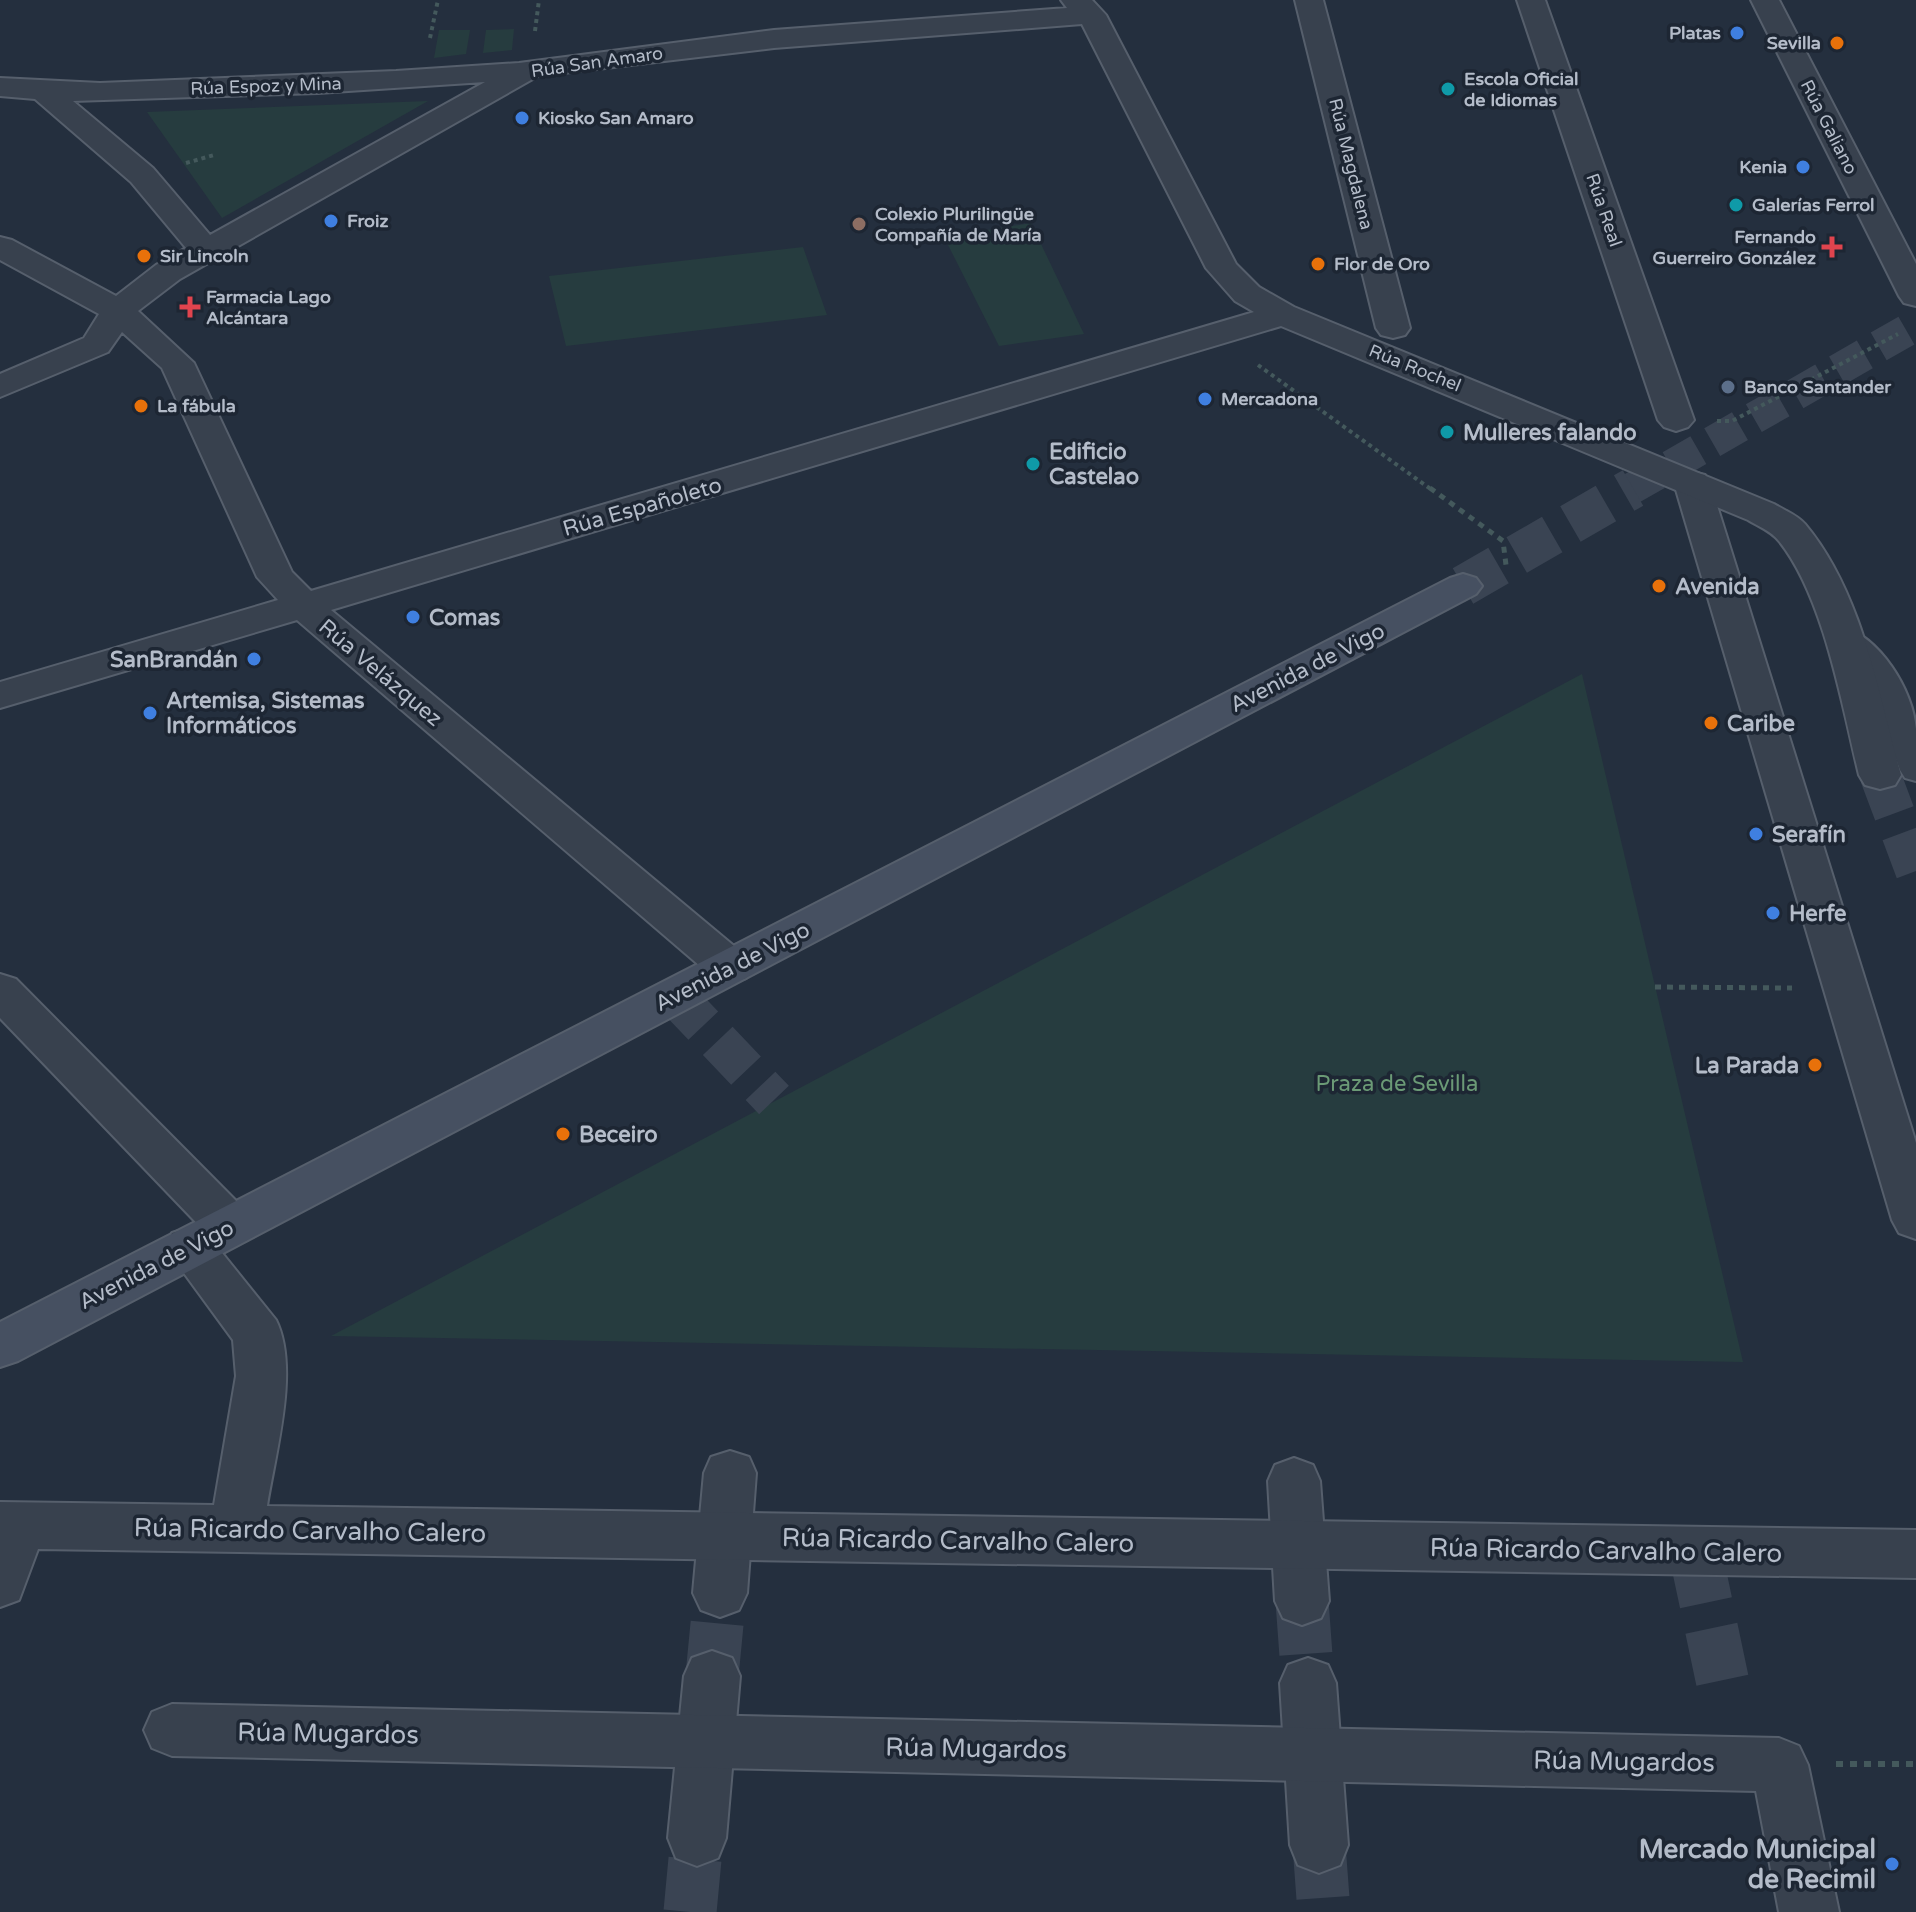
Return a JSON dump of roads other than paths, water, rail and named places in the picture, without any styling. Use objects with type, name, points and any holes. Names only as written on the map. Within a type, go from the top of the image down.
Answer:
[{"type":"main road","name":"Avenida de Vigo","points":[[0,1346],[1463,586]]},
{"type":"street","name":"Rúa Magdalena","points":[[1309,0],[1393,328]]},
{"type":"street","name":"Rúa Real","points":[[1531,0],[1676,420]]},
{"type":"street","name":"Rúa Galiano","points":[[1765,0],[1916,296]]},
{"type":"street","name":"Rúa San Amaro","points":[[0,387],[96,345],[118,311],[168,272],[531,68],[774,39],[1083,8]]},
{"type":"street","name":"Rúa Rochel","points":[[1083,8],[1222,268],[1247,294],[1282,314],[1761,512],[1790,529],[1812,563],[1898,773]]},
{"type":"street","name":"Rúa Espoz y Mina","points":[[0,87],[46,94],[391,81],[531,68]]},
{"type":"street","points":[[0,109],[46,94],[142,175],[205,250]]},
{"type":"street","name":"Rúa Velázquez","points":[[0,247],[118,311],[177,363],[276,577],[304,605],[730,967]]},
{"type":"street","name":"Rúa Españoleto","points":[[0,695],[1202,341],[1282,314]]},
{"type":"street","points":[[1692,483],[1916,1220]]},
{"type":"street","points":[[0,990],[210,1236],[258,1335],[261,1376],[237,1529]]},
{"type":"street","points":[[720,1593],[730,1473]]},
{"type":"street","points":[[1294,1481],[1302,1601]]},
{"type":"street","points":[[0,1583],[10,1526]]},
{"type":"street","name":"Rúa Ricardo Carvalho Calero","points":[[10,1526],[1916,1554]]},
{"type":"street","points":[[697,1838],[712,1676]]},
{"type":"street","points":[[1308,1683],[1319,1845]]},
{"type":"street","name":"Rúa Mugardos","points":[[172,1730],[1779,1765],[1809,1912]]},
{"type":"tunnel","points":[[1629,490],[1916,325]]},
{"type":"tunnel","points":[[1463,586],[1633,488]]},
{"type":"tunnel","points":[[1880,775],[1916,871]]},
{"type":"tunnel","points":[[675,996],[774,1100]]},
{"type":"tunnel","points":[[1695,1551],[1724,1688]]},
{"type":"tunnel","points":[[712,1676],[720,1593]]},
{"type":"tunnel","points":[[1302,1601],[1308,1683]]},
{"type":"tunnel","points":[[690,1912],[697,1838]]},
{"type":"tunnel","points":[[1319,1845],[1324,1912]]},
{"type":"place","name":"Platas","points":[[1737,33]]},
{"type":"place","name":"Sevilla","points":[[1837,43]]},
{"type":"place","name":"Escola Oficial de Idiomas","points":[[1448,89]]},
{"type":"place","name":"Kiosko San Amaro","points":[[522,118]]},
{"type":"place","name":"Kenia","points":[[1803,167]]},
{"type":"place","name":"Galerías Ferrol","points":[[1736,205]]},
{"type":"place","name":"Froiz","points":[[331,221]]},
{"type":"place","name":"Colexio Plurilingüe Compañía de María","points":[[859,224]]},
{"type":"place","name":"Fernando Guerreiro González","points":[[1832,247]]},
{"type":"place","name":"Sir Lincoln","points":[[144,256]]},
{"type":"place","name":"Flor de Oro","points":[[1318,264]]},
{"type":"place","name":"Farmacia Lago Alcántara","points":[[190,307]]},
{"type":"place","name":"Banco Santander","points":[[1728,387]]},
{"type":"place","name":"Mercadona","points":[[1205,399]]},
{"type":"place","name":"La fábula","points":[[141,406]]},
{"type":"place","name":"Mulleres falando","points":[[1447,432]]},
{"type":"place","name":"Edificio Castelao","points":[[1033,464]]},
{"type":"place","name":"Avenida","points":[[1659,586]]},
{"type":"place","name":"Comas","points":[[413,617]]},
{"type":"place","name":"SanBrandán","points":[[254,659]]},
{"type":"place","name":"Artemisa, Sistemas Informáticos","points":[[150,713]]},
{"type":"place","name":"Caribe","points":[[1711,723]]},
{"type":"place","name":"Serafín","points":[[1756,834]]},
{"type":"place","name":"Herfe","points":[[1773,913]]},
{"type":"place","name":"La Parada","points":[[1815,1065]]},
{"type":"place","name":"Beceiro","points":[[563,1134]]},
{"type":"place","name":"Mercado Municipal de Recimil","points":[[1892,1864]]},
{"type":"park label","name":"Praza de Sevilla","points":[[1397,1083]]}]
